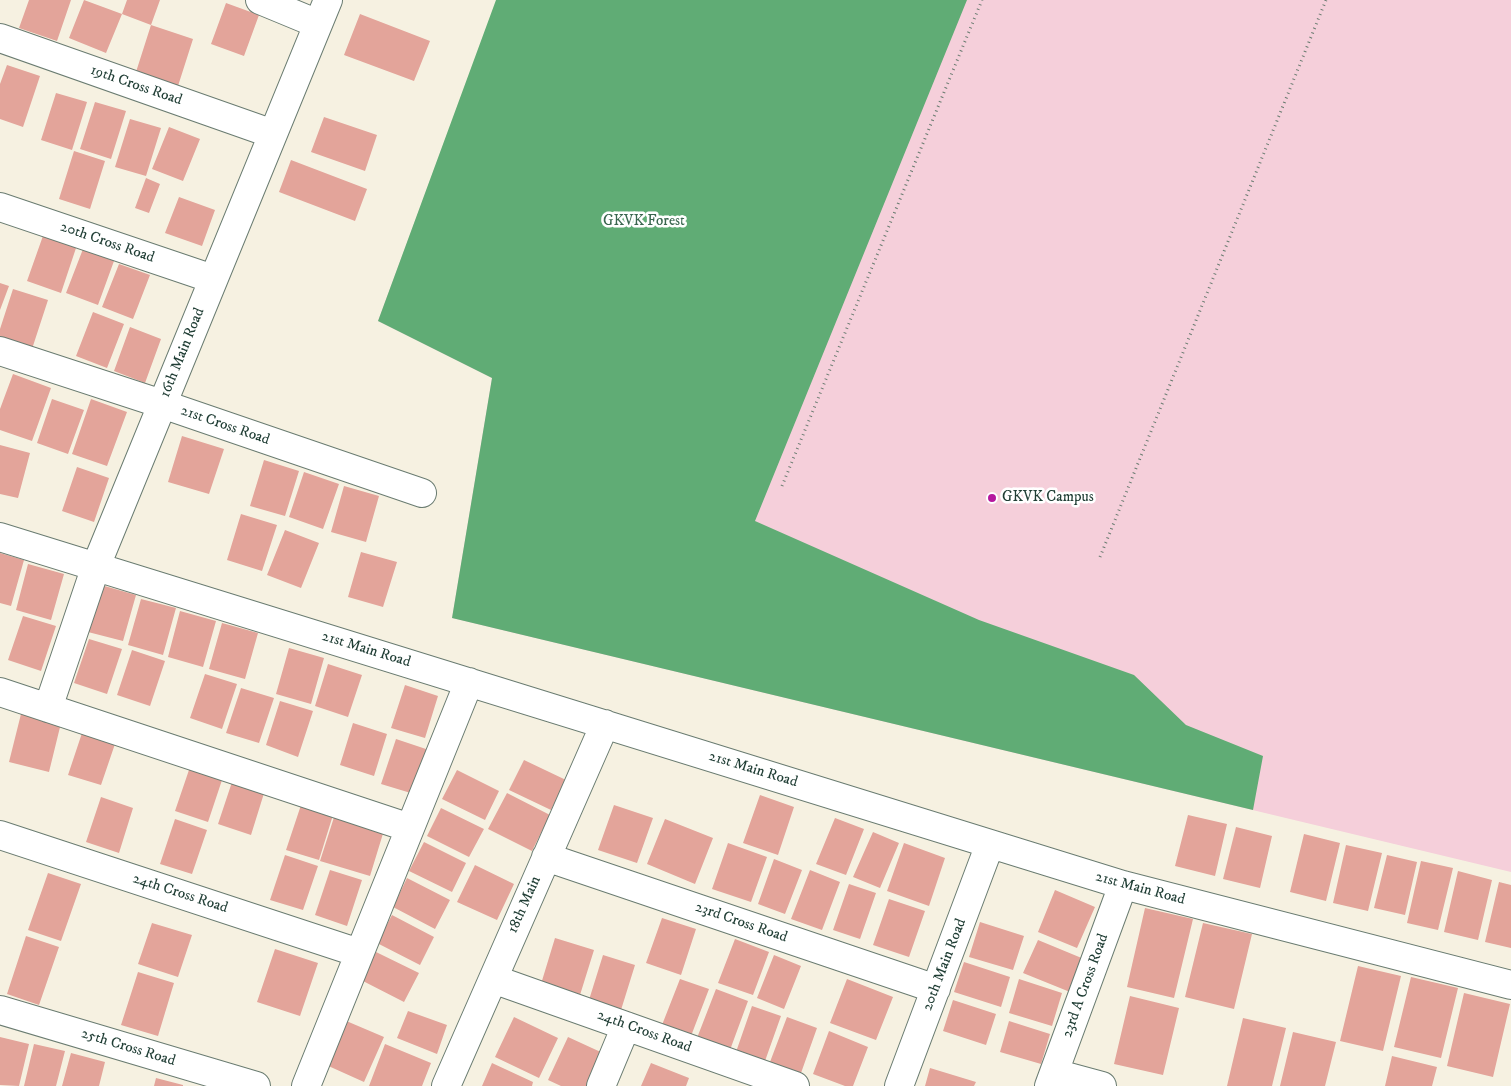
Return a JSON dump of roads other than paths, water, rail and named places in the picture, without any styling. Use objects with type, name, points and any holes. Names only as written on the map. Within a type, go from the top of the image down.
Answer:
[{"type":"street","points":[[260,0],[323,12]]},
{"type":"street","name":"16th Main Road","points":[[48,708],[96,566],[323,12]]},
{"type":"street","name":"19th Cross Road","points":[[0,38],[273,134]]},
{"type":"street","name":"20th Cross Road","points":[[0,208],[213,279]]},
{"type":"street","name":"21st Cross Road","points":[[0,351],[422,493]]},
{"type":"street","name":"21st Main Road","points":[[0,537],[1123,885],[1511,985]]},
{"type":"street","points":[[306,1086],[468,682]]},
{"type":"street","points":[[0,692],[410,828]]},
{"type":"street","name":"18th Main","points":[[446,1086],[605,724]]},
{"type":"street","name":"24th Cross Road","points":[[0,835],[359,954]]},
{"type":"street","name":"20th Main Road","points":[[899,1086],[990,844]]},
{"type":"street","name":"23rd Cross Road","points":[[546,857],[936,989]]},
{"type":"street","name":"23rd A Cross Road","points":[[1052,1080],[1123,885]]},
{"type":"street","name":"24th Cross Road","points":[[493,978],[795,1086]]},
{"type":"street","name":"25th Cross Road","points":[[0,1010],[256,1086]]},
{"type":"street","points":[[601,1086],[626,1026]]},
{"type":"street","points":[[1052,1080],[1102,1086]]},
{"type":"place","name":"GKVK Campus","points":[[992,498]]},
{"type":"park label","name":"GKVK Forest","points":[[644,222]]}]
